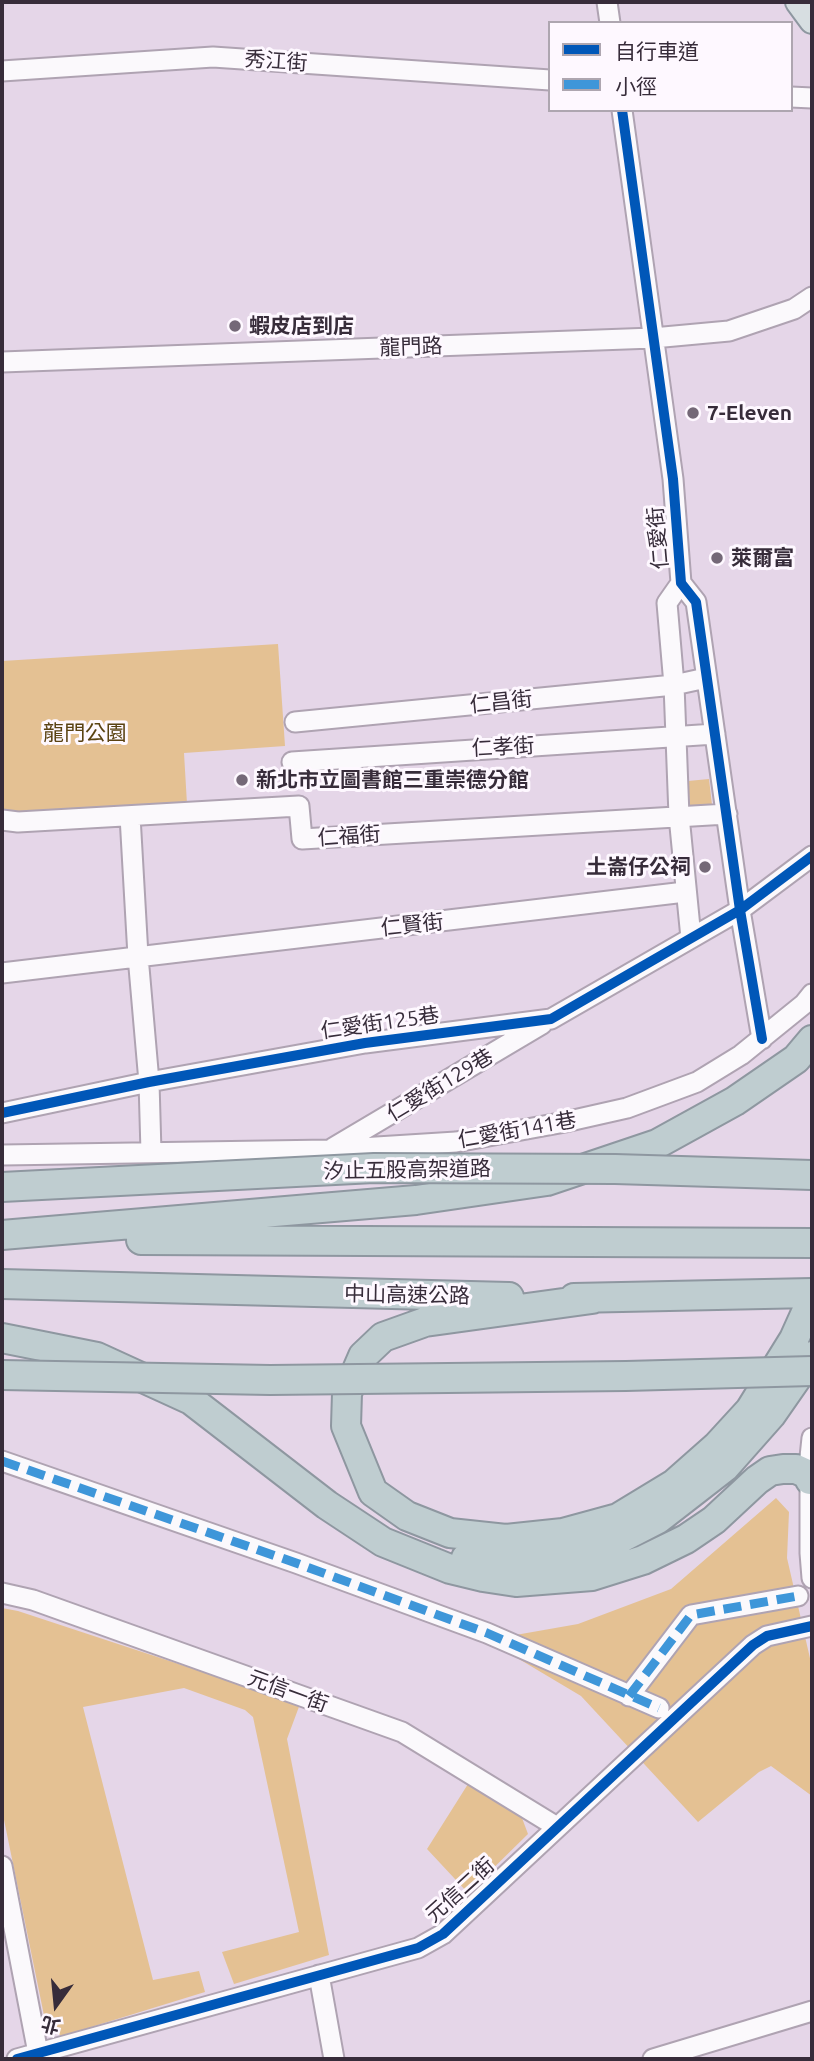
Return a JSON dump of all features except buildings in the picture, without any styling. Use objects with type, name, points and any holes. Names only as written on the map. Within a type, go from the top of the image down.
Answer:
[{"type":"highway","points":[[2,1235],[403,1201],[547,1181],[657,1144],[735,1101],[796,1059],[812,1040]]},
{"type":"highway","name":"汐止五股高架道路","points":[[2,1187],[374,1168],[615,1169],[812,1175]]},
{"type":"highway","points":[[2,1240],[812,1243]]},
{"type":"highway","name":"中山高速公路","points":[[2,1284],[592,1298],[812,1293]]},
{"type":"highway","points":[[592,1298],[425,1322],[383,1337],[363,1356],[347,1393],[346,1426],[373,1492],[407,1517],[450,1533],[506,1539],[563,1533],[618,1518],[674,1484],[717,1446],[750,1410],[794,1339],[812,1299]]},
{"type":"highway","points":[[2,1338],[97,1357],[191,1400],[360,1528],[394,1548],[450,1569],[516,1582],[592,1576],[643,1560],[686,1539],[714,1520],[770,1471],[796,1469],[807,1474],[810,1480]]},
{"type":"highway","points":[[360,1528],[405,1546],[484,1560],[533,1561],[578,1553],[624,1537],[658,1519],[725,1467],[771,1415],[812,1356]]},
{"type":"highway","points":[[2,1375],[270,1380],[812,1371]]},
{"type":"main road","points":[[798,2],[812,21]]},
{"type":"street","points":[[607,2],[610,21]]},
{"type":"street","name":"秀江街","points":[[2,71],[213,57],[548,79]]},
{"type":"street","points":[[793,97],[812,99]]},
{"type":"street","name":"仁愛街","points":[[622,112],[673,479],[681,583],[696,602],[740,910],[762,1039]]},
{"type":"street","name":"龍門路","points":[[2,362],[653,338],[729,331],[794,309],[812,297]]},
{"type":"street","name":"仁愛街","points":[[681,583],[667,603],[674,685],[679,816],[691,938]]},
{"type":"street","name":"仁昌街","points":[[295,722],[674,685],[706,678]]},
{"type":"street","name":"仁孝街","points":[[292,762],[715,734]]},
{"type":"street","name":"仁福街","points":[[2,820],[18,822],[299,806],[302,839],[727,814]]},
{"type":"street","points":[[130,816],[149,1082],[151,1152]]},
{"type":"street","points":[[740,910],[812,856]]},
{"type":"street","name":"仁賢街","points":[[2,972],[685,892]]},
{"type":"street","name":"仁愛街125巷","points":[[2,1113],[149,1082],[365,1042],[551,1019],[740,910]]},
{"type":"street","name":"仁愛街141巷","points":[[2,1155],[329,1150],[456,1142],[626,1108],[697,1082],[762,1039],[812,994]]},
{"type":"street","name":"仁愛街129巷","points":[[329,1150],[551,1019]]},
{"type":"street","points":[[812,1438],[812,1578]]},
{"type":"street","points":[[2,1461],[296,1563],[487,1633],[659,1708]]},
{"type":"street","name":"元信一街","points":[[2,1593],[46,1605],[402,1732],[557,1827]]},
{"type":"street","points":[[629,1696],[691,1615],[799,1597]]},
{"type":"street","name":"元信二街","points":[[17,2059],[418,1948],[443,1934],[753,1645],[767,1636],[812,1626]]},
{"type":"street","points":[[2,1866],[38,2053]]},
{"type":"street","points":[[319,1975],[334,2059]]},
{"type":"street","points":[[653,2059],[812,2011]]},
{"type":"green space","name":"龍門公園","points":[[278,644],[285,746],[184,753],[187,804],[2,815],[2,661]]},
{"type":"green space","points":[[709,779],[712,805],[690,807],[688,781]]},
{"type":"green space","points":[[776,1498],[789,1512],[787,1558],[812,1667],[812,1796],[771,1766],[759,1772],[698,1822],[581,1696],[487,1640],[578,1624],[671,1589]]},
{"type":"green space","points":[[2,1608],[300,1704],[287,1739],[329,1955],[234,1984],[222,1952],[299,1932],[253,1717],[245,1710],[184,1688],[83,1707],[153,1980],[199,1971],[205,1992],[62,2036],[47,2030],[2,1810]]},
{"type":"green space","points":[[468,1784],[522,1818],[528,1834],[468,1893],[427,1849]]},
{"type":"marked path","points":[[2,1461],[296,1563],[487,1633],[659,1708]]},
{"type":"marked path","points":[[629,1696],[691,1615],[798,1596]]},
{"type":"cycle path","points":[[622,112],[673,479],[681,583],[696,602],[740,910],[762,1039]]},
{"type":"cycle path","points":[[2,1113],[149,1082],[365,1043],[551,1019],[740,910],[812,856]]},
{"type":"cycle path","points":[[17,2059],[418,1948],[443,1934],[753,1645],[767,1636],[812,1626]]},
{"type":"place","name":"蝦皮店到店","points":[[235,326]]},
{"type":"place","name":"7-Eleven","points":[[693,413]]},
{"type":"place","name":"萊爾富","points":[[717,558]]},
{"type":"place","name":"新北市立圖書館三重崇德分館","points":[[242,780]]},
{"type":"place","name":"土崙仔公祠","points":[[705,867]]}]
